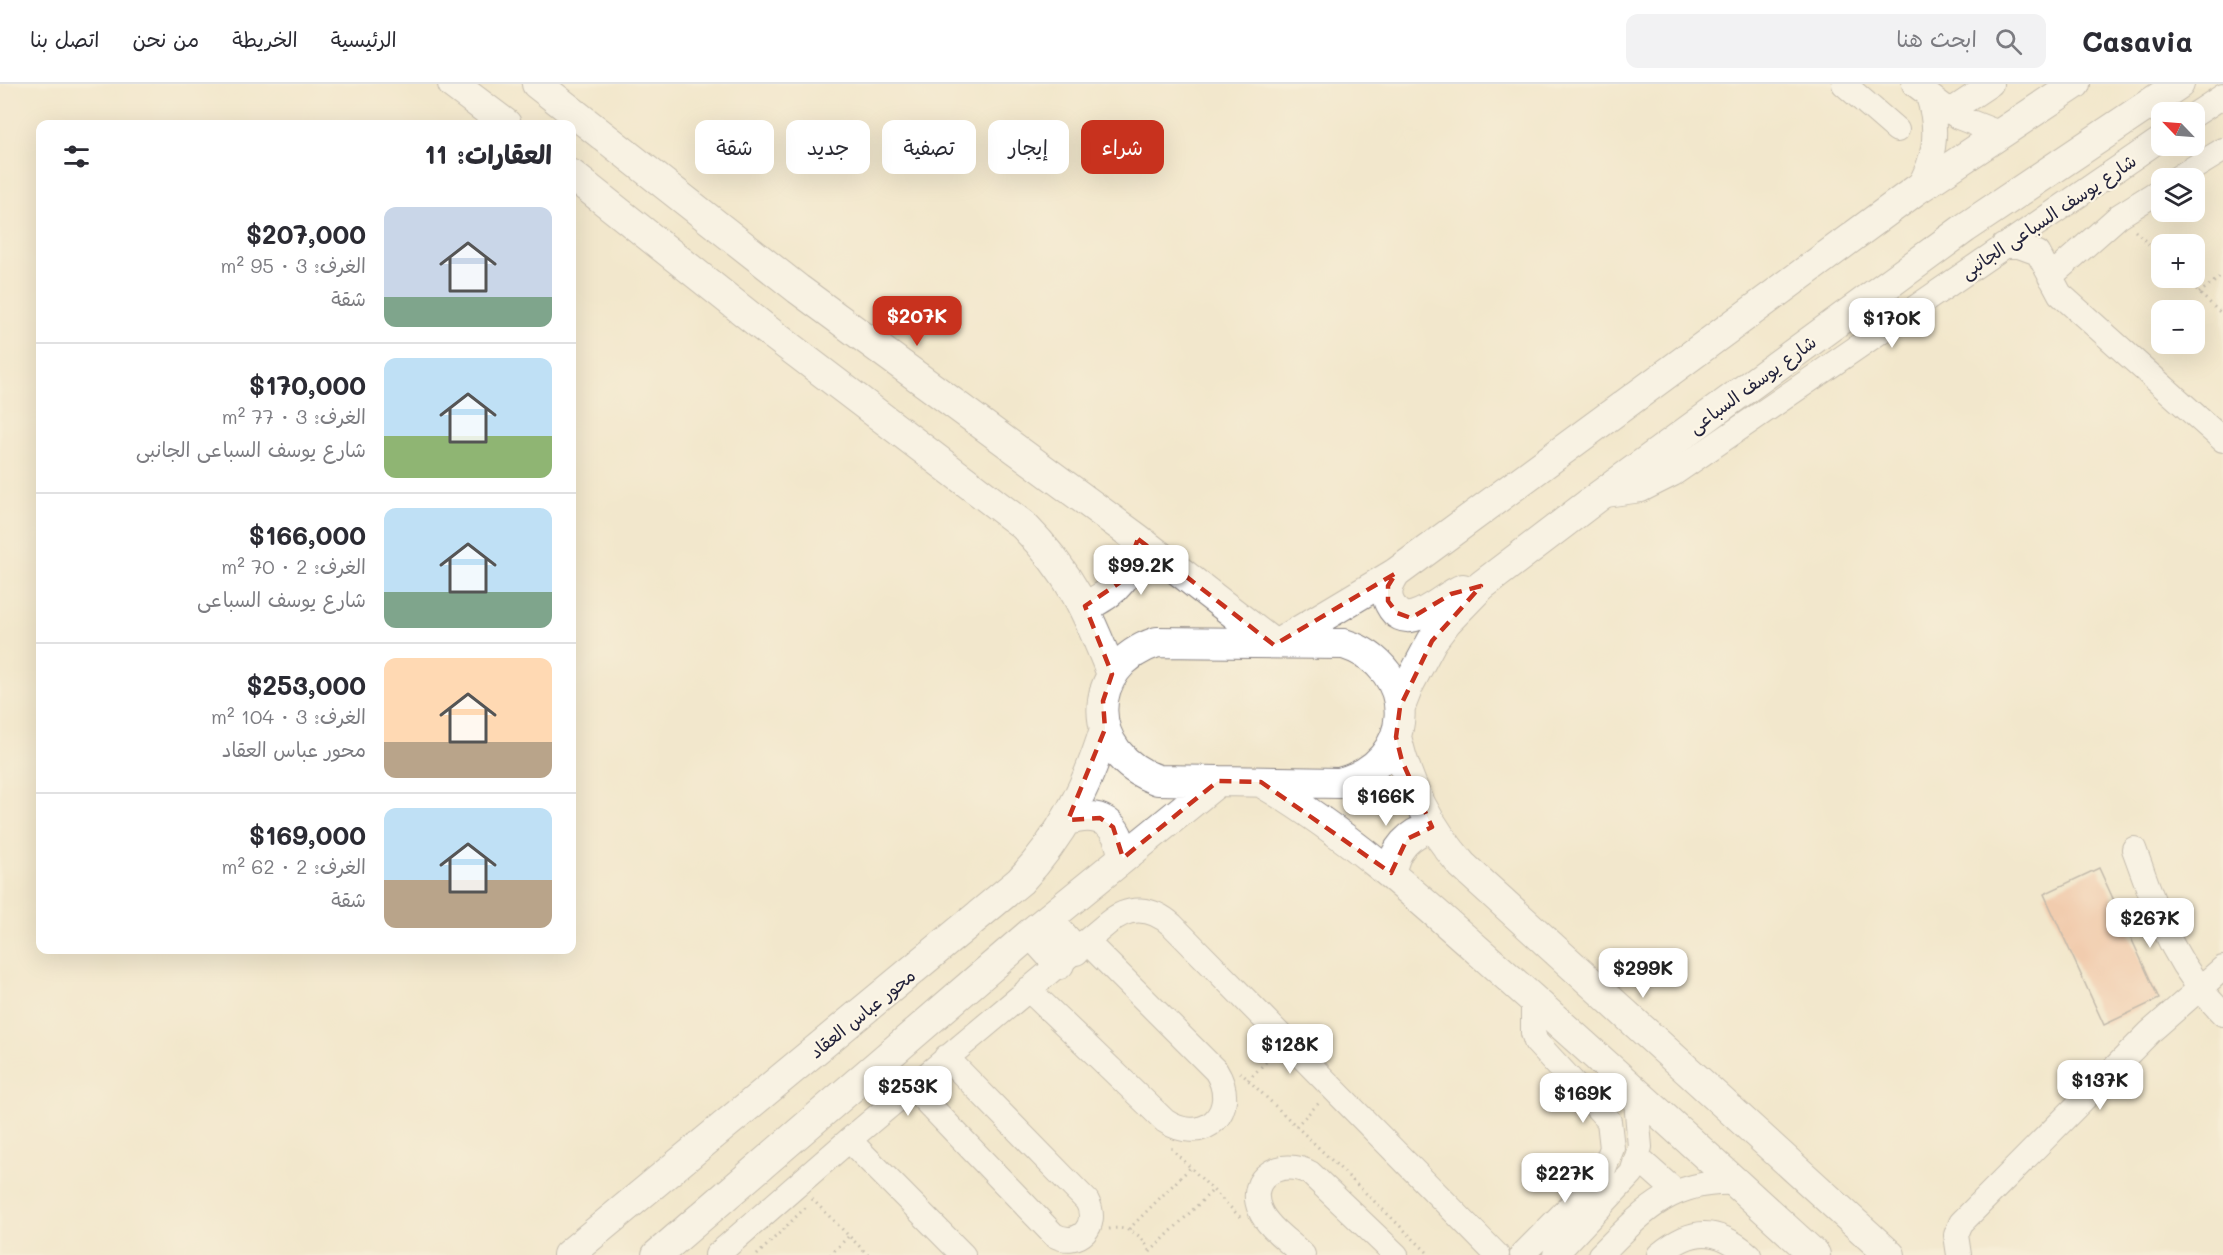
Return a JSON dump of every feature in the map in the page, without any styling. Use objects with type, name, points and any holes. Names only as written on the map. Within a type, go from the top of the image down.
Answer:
[{"type":"main road","points":[[453,84],[501,120]]},
{"type":"main road","points":[[537,84],[798,289],[1138,539],[1275,643]]},
{"type":"main road","points":[[1275,643],[1396,573],[1917,190],[2074,84]]},
{"type":"main road","name":"شارع يوسف السباعى","points":[[1400,707],[1408,684],[1432,641],[1452,615],[1481,586],[1599,496],[1965,228],[2179,84]]},
{"type":"main road","points":[[576,178],[767,330],[1023,525],[1057,563],[1085,606],[1112,674]]},
{"type":"main road","points":[[1085,606],[1105,596],[1122,581],[1133,562],[1138,539]]},
{"type":"main road","points":[[1396,573],[1388,586],[1388,601],[1397,613],[1411,618],[1419,617],[1451,594],[1481,586]]},
{"type":"main road","points":[[1396,737],[1379,763],[1354,779],[1339,783],[1158,780],[1143,775],[1119,757],[1105,729],[1103,701],[1112,674],[1132,653],[1157,642],[1344,644],[1371,656],[1392,678],[1400,707],[1396,737],[1410,784],[1432,827],[1462,866],[1890,1255]]},
{"type":"main road","name":"محور عباس العقاد","points":[[568,1255],[1002,898],[1038,862],[1068,820],[1083,791],[1105,729]]},
{"type":"main road","points":[[657,1255],[1040,927],[1218,781]]},
{"type":"main road","points":[[1261,782],[1341,833],[1391,873],[1635,1089],[1815,1255]]},
{"type":"main road","points":[[1068,820],[1084,815],[1100,818],[1113,827],[1121,841],[1123,858]]},
{"type":"main road","points":[[1391,873],[1396,855],[1407,839],[1432,827]]},
{"type":"main road","points":[[1040,927],[1073,952]]},
{"type":"street","points":[[1844,84],[1897,130]]},
{"type":"street","points":[[1948,112],[1990,84]]},
{"type":"street","points":[[1921,90],[1948,112],[1999,133]]},
{"type":"street","points":[[1917,190],[1930,165],[1936,137],[1921,90]]},
{"type":"street","points":[[2205,108],[2223,96]]},
{"type":"street","name":"شارع يوسف السباعى الجانبى","points":[[1599,496],[1641,490],[1673,474],[2151,146]]},
{"type":"street","points":[[2193,168],[2223,150]]},
{"type":"street","points":[[2050,277],[2119,216],[2151,196]]},
{"type":"street","points":[[2004,246],[2019,246],[2038,253],[2060,294],[2223,440]]},
{"type":"street","points":[[2134,849],[2168,937],[2198,989],[2223,1014]]},
{"type":"street","points":[[717,1255],[805,1192],[849,1140],[1073,952],[1122,913],[1139,910],[1157,914],[1172,925],[1497,1255]]},
{"type":"street","points":[[1028,989],[1176,1129],[1190,1131],[1203,1129],[1215,1121],[1223,1110],[1225,1096],[1223,1083],[1216,1071],[1073,952]]},
{"type":"street","points":[[1959,1255],[1956,1235],[1961,1223],[2142,1039],[2223,968]]},
{"type":"street","points":[[1522,1255],[1602,1174],[1609,1162],[1612,1134],[1609,1121],[1539,1048],[1533,1033],[1533,999]]},
{"type":"street","points":[[912,1087],[1054,1235],[1068,1240],[1082,1235],[1091,1223],[1092,1215],[1087,1201],[946,1057]]},
{"type":"street","points":[[1555,1255],[1628,1180],[1638,1158],[1640,1137],[1635,1089]]},
{"type":"street","points":[[849,1140],[963,1255]]},
{"type":"street","points":[[1638,1158],[1675,1191]]},
{"type":"street","points":[[1303,1255],[1268,1221],[1260,1211],[1257,1199],[1259,1187],[1266,1176],[1275,1169],[1287,1165],[1299,1167],[1310,1173],[1396,1255]]},
{"type":"street","points":[[1608,1252],[1653,1204],[1675,1191],[1711,1183],[1737,1183]]},
{"type":"street","points":[[1606,1204],[1629,1227]]},
{"type":"street","points":[[1549,1228],[1588,1221]]},
{"type":"street","points":[[1659,1255],[1677,1240],[1704,1233],[1732,1240],[1749,1255]]},
{"type":"path","points":[[2119,216],[2151,247]]},
{"type":"path","points":[[2199,293],[2223,275]]},
{"type":"path","points":[[2194,288],[2223,315]]},
{"type":"path","points":[[1248,1080],[1286,1042]]},
{"type":"path","points":[[1239,1071],[1430,1255]]},
{"type":"path","points":[[1296,1126],[1334,1089]]},
{"type":"path","points":[[1129,1229],[1191,1167]]},
{"type":"path","points":[[1116,1228],[1129,1229],[1142,1238],[1150,1254],[1213,1190]]},
{"type":"path","points":[[757,1255],[805,1192],[868,1255]]},
{"type":"path","points":[[830,1255],[849,1236]]},
{"type":"highlighted area","points":[[1138,539],[1274,645],[1396,573],[1388,586],[1388,601],[1397,613],[1411,618],[1451,594],[1481,586],[1432,641],[1400,707],[1396,737],[1402,761],[1432,827],[1407,839],[1391,873],[1261,782],[1218,781],[1123,858],[1113,827],[1100,818],[1068,820],[1105,729],[1103,701],[1112,674],[1085,606],[1122,581]]},
{"type":"building","points":[[2099,868],[2159,999],[2104,1025],[2044,894]]}]
